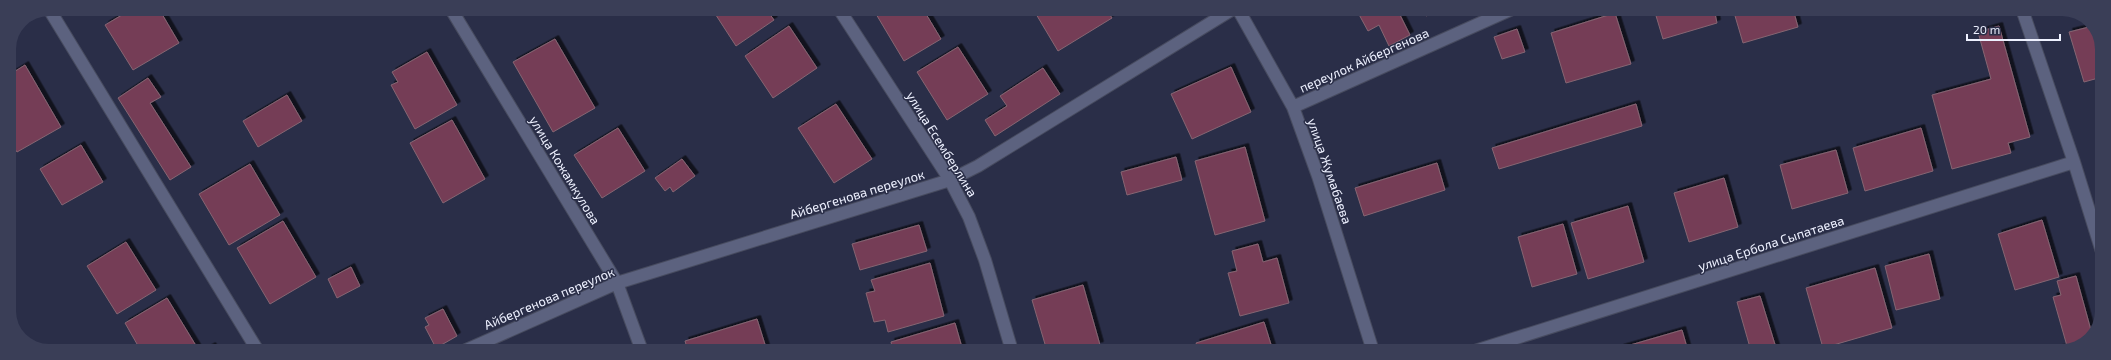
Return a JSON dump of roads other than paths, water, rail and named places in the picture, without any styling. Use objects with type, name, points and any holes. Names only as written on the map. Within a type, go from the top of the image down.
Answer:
[{"type":"street","points":[[53,16],[254,344]]},
{"type":"street","name":"улица Кожамкулова","points":[[455,16],[617,283],[639,344]]},
{"type":"street","name":"улица Есемберлина","points":[[844,16],[950,180],[969,217],[982,253],[1010,344]]},
{"type":"street","name":"Айбергенова переулок","points":[[480,344],[617,283],[950,180],[978,166],[1222,16]]},
{"type":"street","name":"улица Жумабаева","points":[[1242,16],[1293,107],[1318,176],[1371,344]]},
{"type":"street","name":"переулок Айбергенова","points":[[1293,107],[1496,16]]},
{"type":"street","points":[[2024,16],[2074,162],[2095,230]]},
{"type":"street","name":"улица Ербола Сыпатаева","points":[[1497,344],[2074,162]]}]
